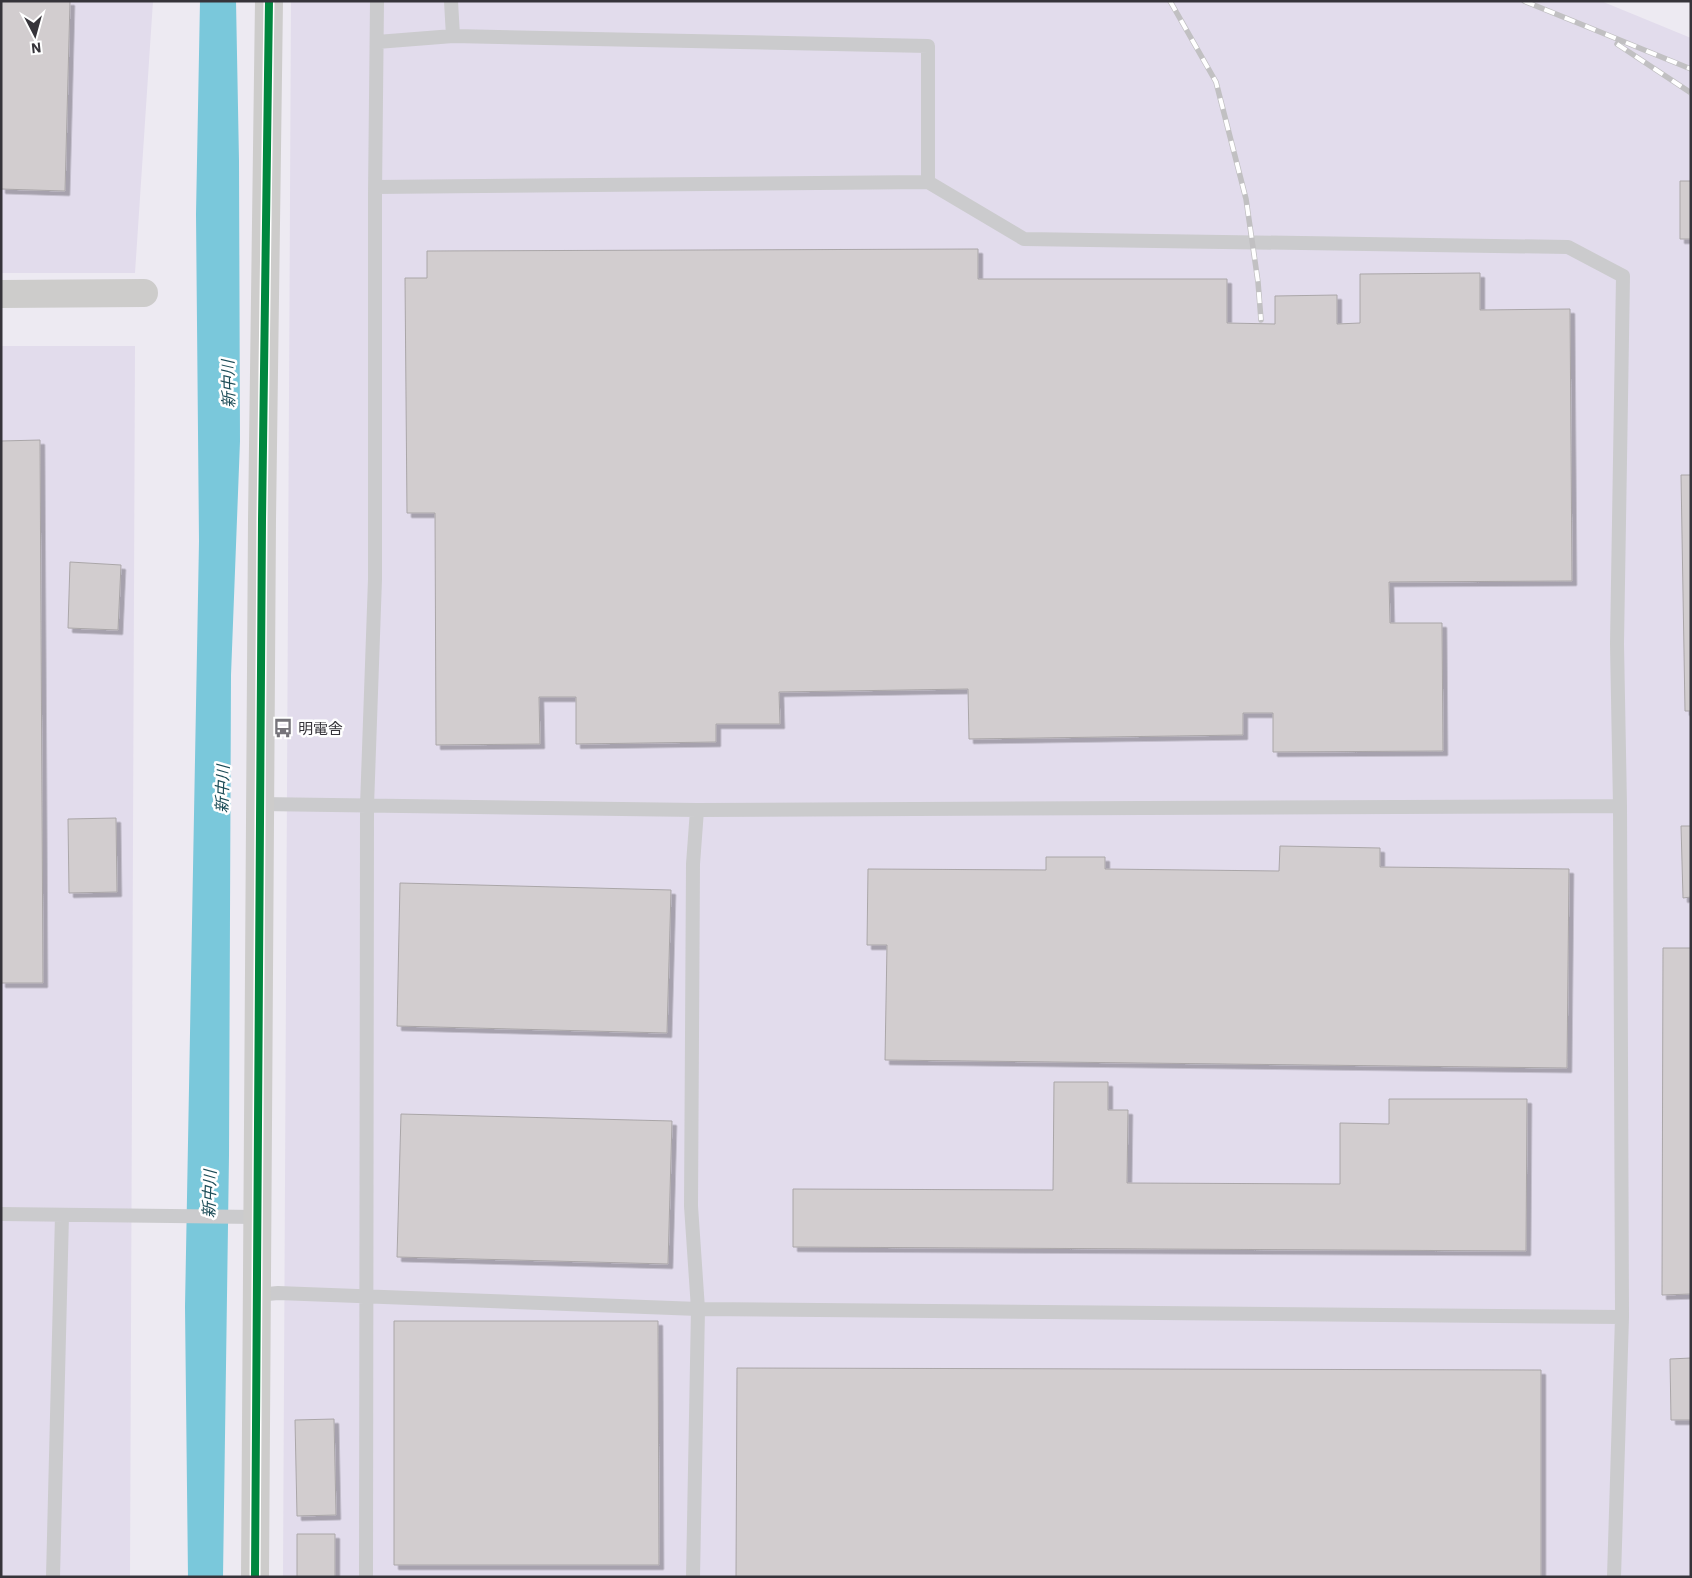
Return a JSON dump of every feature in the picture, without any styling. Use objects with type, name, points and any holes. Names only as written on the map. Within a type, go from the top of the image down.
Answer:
[{"type":"street","points":[[255,1577],[262,520],[269,1]]},
{"type":"street","points":[[1,294],[144,294]]},
{"type":"lane","points":[[366,1577],[367,1296],[365,1052],[367,806],[375,579],[377,1]]},
{"type":"lane","points":[[451,1],[453,36]]},
{"type":"lane","points":[[377,42],[453,36],[928,46],[928,182]]},
{"type":"lane","points":[[375,187],[928,182],[1024,239],[1568,248],[1623,276],[1617,644],[1620,806],[1622,1316],[1614,1577]]},
{"type":"lane","points":[[260,804],[697,810],[1620,806]]},
{"type":"lane","points":[[693,1577],[698,1309],[692,1206],[693,864],[697,810]]},
{"type":"lane","points":[[1,1214],[257,1217]]},
{"type":"lane","points":[[53,1577],[62,1215]]},
{"type":"lane","points":[[257,1295],[278,1293],[698,1309],[1622,1316]]},
{"type":"shaded area","points":[[1,1],[153,1],[135,273],[1,273]]},
{"type":"shaded area","name":"明電舎","points":[[291,1],[1601,1],[1691,38],[1691,1577],[283,1577]]},
{"type":"shaded area","points":[[1,346],[135,346],[130,1577],[1,1577]]},
{"type":"water","name":"新中川","points":[[200,1],[236,1],[239,161],[240,441],[231,675],[229,1155],[223,1577],[188,1577],[185,1307],[199,541],[196,214]]},
{"type":"building","points":[[1,1],[70,1],[65,191],[1,189]]},
{"type":"building","points":[[1680,181],[1691,181],[1691,239],[1680,239]]},
{"type":"building","points":[[978,249],[978,279],[1227,279],[1227,323],[1275,324],[1275,296],[1337,295],[1337,324],[1360,323],[1360,274],[1480,273],[1480,310],[1570,309],[1572,581],[1389,582],[1390,623],[1442,623],[1443,751],[1273,752],[1273,713],[1243,713],[1243,735],[969,739],[968,689],[779,692],[780,724],[716,724],[716,742],[576,744],[576,697],[539,697],[540,744],[436,745],[435,513],[407,513],[405,278],[427,278],[427,251]]},
{"type":"building","points":[[40,440],[43,983],[1,983],[1,441]]},
{"type":"building","points":[[1681,475],[1691,475],[1691,711],[1685,711]]},
{"type":"building","points":[[70,562],[121,565],[118,630],[68,628]]},
{"type":"building","points":[[116,818],[117,892],[69,893],[68,819]]},
{"type":"building","points":[[1681,826],[1691,826],[1691,897],[1683,898]]},
{"type":"building","points":[[1280,846],[1380,848],[1380,867],[1569,869],[1567,1068],[885,1060],[887,945],[867,945],[868,869],[1046,870],[1046,857],[1105,857],[1105,869],[1279,871]]},
{"type":"building","points":[[400,883],[671,890],[667,1033],[397,1026]]},
{"type":"building","points":[[1663,948],[1691,948],[1691,1294],[1662,1295]]},
{"type":"building","points":[[1054,1082],[1108,1082],[1108,1110],[1128,1110],[1127,1183],[1340,1184],[1340,1123],[1389,1124],[1389,1099],[1527,1099],[1526,1251],[793,1247],[793,1189],[1053,1190]]},
{"type":"building","points":[[401,1114],[672,1121],[668,1264],[397,1257]]},
{"type":"building","points":[[394,1321],[658,1321],[659,1565],[394,1565]]},
{"type":"building","points":[[1691,1358],[1691,1420],[1671,1420],[1670,1359]]},
{"type":"building","points":[[737,1368],[1541,1370],[1541,1577],[736,1577]]},
{"type":"building","points":[[334,1419],[336,1515],[297,1516],[295,1420]]},
{"type":"building","points":[[297,1534],[335,1534],[335,1577],[297,1577]]},
{"type":"railway","points":[[1170,1],[1216,82],[1246,199],[1258,282],[1261,320]]},
{"type":"railway","points":[[1524,1],[1691,69]]},
{"type":"railway","points":[[1617,44],[1691,93]]},
{"type":"cycle path","points":[[255,1577],[262,520],[269,1]]},
{"type":"place","name":"明電舎","points":[[283,728]]}]
